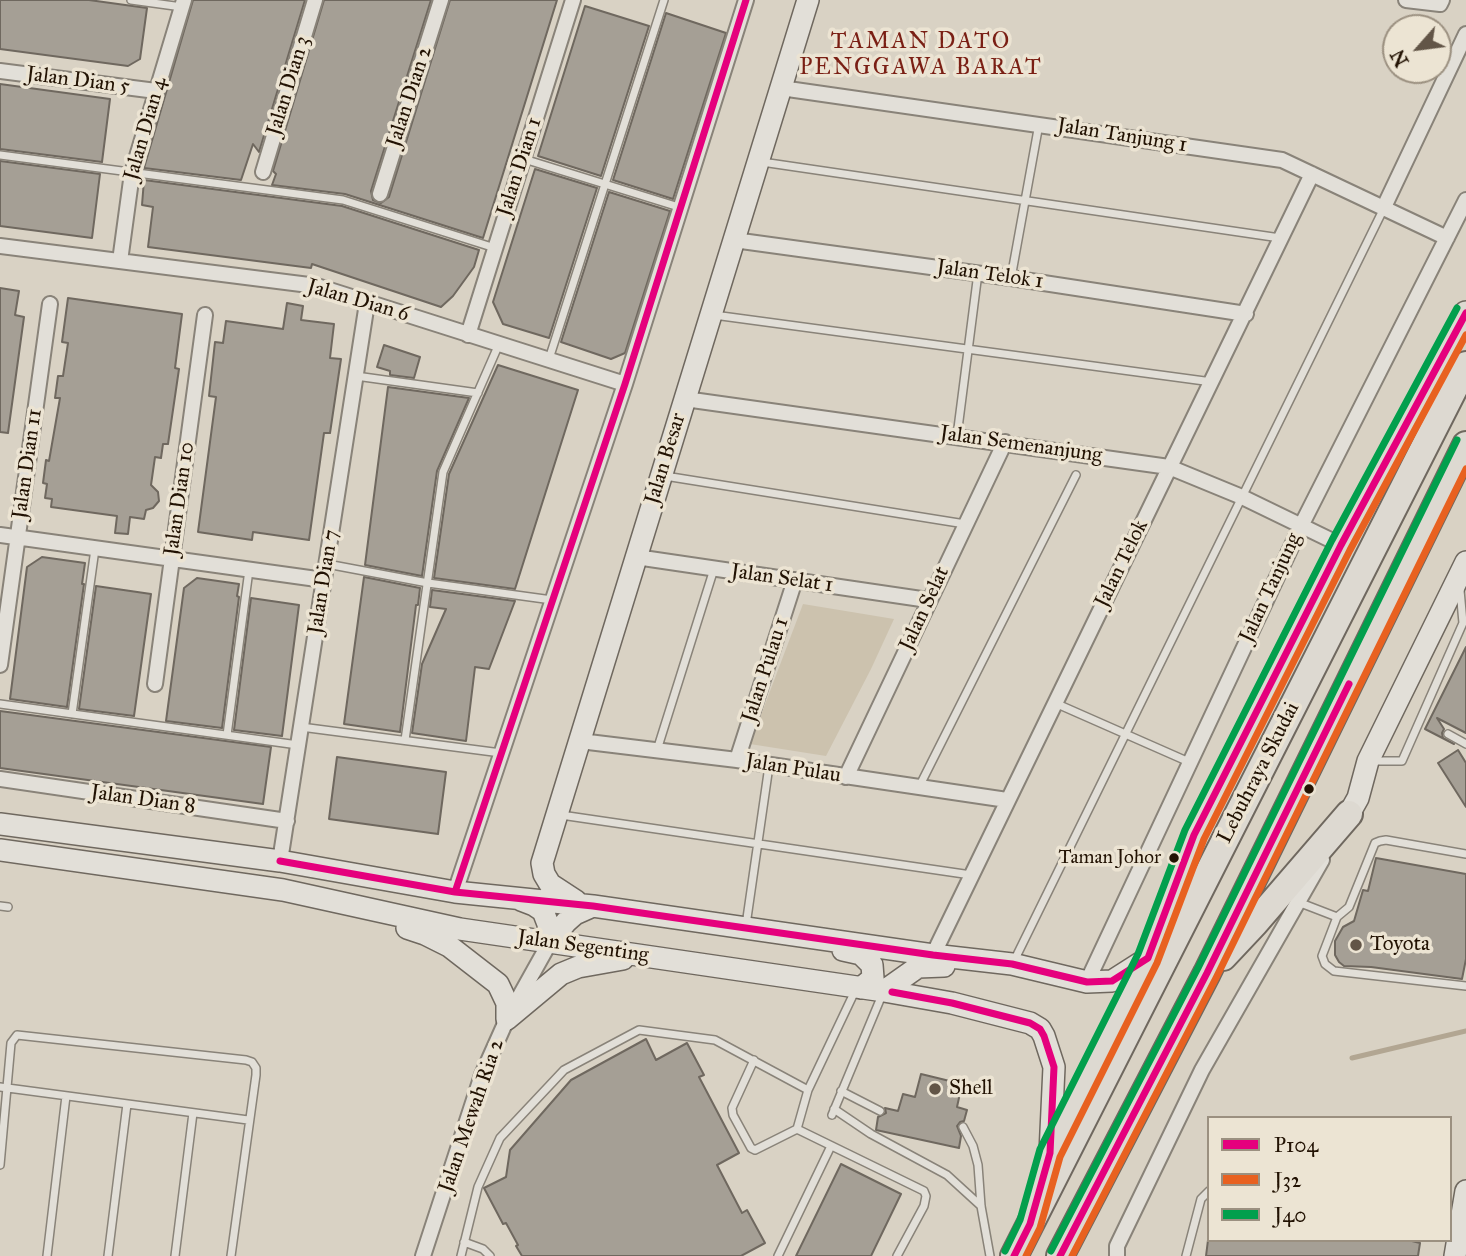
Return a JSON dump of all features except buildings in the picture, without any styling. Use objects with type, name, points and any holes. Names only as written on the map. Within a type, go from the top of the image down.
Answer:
[{"type":"highway","name":"Lebuhraya Skudai","points":[[1014,1256],[1466,365]]},
{"type":"highway","name":"Lebuhraya Skudai","points":[[1060,1256],[1207,973],[1466,445]]},
{"type":"highway","points":[[1207,973],[1255,923],[1349,814]]},
{"type":"main road","points":[[1030,1224],[1050,1153],[1148,958],[1195,835],[1341,545],[1466,313]]},
{"type":"street","name":"Jalan Dian 3","points":[[263,172],[315,0]]},
{"type":"street","name":"Jalan Dian 2","points":[[380,194],[441,0]]},
{"type":"street","name":"Jalan Dian 1","points":[[468,335],[573,0]]},
{"type":"street","points":[[455,892],[625,384],[746,0]]},
{"type":"street","name":"Jalan Besar","points":[[586,905],[550,884],[542,863],[808,0]]},
{"type":"street","points":[[1406,0],[1441,2]]},
{"type":"street","name":"Jalan Dian 4","points":[[120,261],[132,173],[183,3]]},
{"type":"street","points":[[1384,207],[1466,34]]},
{"type":"street","name":"Jalan Dian 5","points":[[0,71],[156,91]]},
{"type":"street","name":"Jalan Tanjung 1","points":[[781,88],[1282,160],[1447,238]]},
{"type":"street","name":"Jalan Telok","points":[[933,955],[1169,467],[1213,383],[1312,174]]},
{"type":"street","name":"Jalan Tanjung","points":[[1087,982],[1301,526],[1466,200]]},
{"type":"street","name":"Jalan Telok 1","points":[[734,240],[978,273],[1246,314]]},
{"type":"street","name":"Jalan Dian 6","points":[[0,246],[317,286],[625,384]]},
{"type":"street","name":"Jalan Dian 7","points":[[280,861],[368,303]]},
{"type":"street","name":"Jalan Dian 11","points":[[0,665],[50,304]]},
{"type":"street","name":"Jalan Dian 10","points":[[155,684],[205,315]]},
{"type":"street","name":"Jalan Semenanjung","points":[[685,399],[1169,467],[1242,497],[1341,545]]},
{"type":"street","name":"Jalan Selat","points":[[846,777],[1004,442]]},
{"type":"street","points":[[0,535],[324,580]]},
{"type":"street","name":"Jalan Selat 1","points":[[636,557],[929,600]]},
{"type":"street","points":[[1117,1256],[1117,1246],[1202,1070],[1349,814],[1357,798],[1368,761],[1462,569]]},
{"type":"street","name":"Jalan Pulau 1","points":[[737,760],[795,580]]},
{"type":"street","name":"Jalan Pulau","points":[[580,741],[737,760],[1007,800]]},
{"type":"street","name":"Jalan Dian 8","points":[[0,779],[287,821]]},
{"type":"street","name":"Jalan Segenting","points":[[0,824],[280,861],[455,892],[586,905],[1012,964],[1087,982],[1112,981],[1148,958]]},
{"type":"street","name":"Jalan Segenting","points":[[0,850],[283,890],[460,929],[884,991],[952,1003],[1030,1023],[1040,1029],[1054,1066],[1050,1153]]},
{"type":"street","points":[[280,861],[303,884],[361,913],[425,934],[449,946],[498,984],[507,1003],[507,1019]]},
{"type":"street","points":[[516,898],[543,911],[550,942]]},
{"type":"street","points":[[550,942],[566,922],[586,905]]},
{"type":"street","points":[[746,926],[784,939],[861,954],[869,960],[874,971],[869,983],[859,987]]},
{"type":"street","name":"Jalan Mewah Ria 2","points":[[423,1256],[482,1075],[507,1019],[550,942]]},
{"type":"street","points":[[507,1019],[561,974],[578,967],[643,956]]},
{"type":"street","points":[[884,991],[918,967],[1012,964]]},
{"type":"street","points":[[1455,1241],[1466,1191]]},
{"type":"lane","points":[[131,0],[183,3]]},
{"type":"lane","points":[[549,360],[664,0]]},
{"type":"lane","points":[[1011,278],[1039,124]]},
{"type":"lane","points":[[0,155],[343,200],[495,248]]},
{"type":"lane","points":[[523,159],[682,208]]},
{"type":"lane","points":[[758,162],[1281,238]]},
{"type":"lane","points":[[1012,964],[1384,207]]},
{"type":"lane","points":[[957,436],[978,273]]},
{"type":"lane","points":[[711,315],[1213,383]]},
{"type":"lane","points":[[405,740],[443,472],[499,344]]},
{"type":"lane","points":[[356,376],[478,393]]},
{"type":"lane","points":[[919,788],[1076,475]]},
{"type":"lane","points":[[661,476],[965,524]]},
{"type":"lane","points":[[72,714],[95,548]]},
{"type":"lane","points":[[327,564],[428,583],[552,600]]},
{"type":"lane","points":[[226,735],[249,569]]},
{"type":"lane","points":[[657,750],[713,569]]},
{"type":"lane","points":[[1368,761],[1402,761],[1424,721],[1464,624],[1462,569]]},
{"type":"lane","points":[[1054,703],[1189,762]]},
{"type":"lane","points":[[0,704],[299,745]]},
{"type":"lane","points":[[301,727],[502,753]]},
{"type":"lane","points":[[1448,734],[1466,744]]},
{"type":"lane","points":[[746,926],[768,766]]},
{"type":"lane","points":[[557,814],[971,875]]},
{"type":"lane","points":[[1466,854],[1386,840],[1375,843],[1349,907],[1337,917],[1322,956],[1325,964],[1334,971],[1466,986]]},
{"type":"lane","points":[[1297,902],[1337,917]]},
{"type":"lane","points":[[754,1060],[732,1108],[733,1115],[751,1148],[759,1150],[797,1129],[808,1090],[859,987]]},
{"type":"lane","points":[[884,991],[833,1112],[947,1175],[981,1206]]},
{"type":"lane","points":[[460,1256],[478,1187],[500,1139],[565,1070],[639,1030],[715,1040],[808,1090]]},
{"type":"lane","points":[[0,1165],[3,1088],[10,1043],[13,1037],[20,1034],[252,1062],[256,1068],[231,1256]]},
{"type":"lane","points":[[3,1088],[248,1120]]},
{"type":"lane","points":[[841,1091],[880,1111]]},
{"type":"lane","points":[[47,1256],[66,1096]]},
{"type":"lane","points":[[108,1256],[127,1104]]},
{"type":"lane","points":[[175,1256],[193,1113]]},
{"type":"lane","points":[[962,1127],[973,1146],[990,1256]]},
{"type":"lane","points":[[797,1129],[923,1191],[926,1196],[924,1206],[897,1256]]},
{"type":"lane","points":[[778,1256],[831,1146]]},
{"type":"lane","points":[[1186,1256],[1201,1199],[1207,1193]]},
{"type":"lane","points":[[464,1242],[483,1249],[491,1256]]},
{"type":"shaded area","points":[[803,604],[894,619],[826,756],[750,744]]},
{"type":"waterway","points":[[1352,1058],[1466,1031]]},
{"type":"transit line","name":"P104","points":[[455,892],[625,384],[746,0]]},
{"type":"transit line","name":"J40","points":[[1005,1251],[1020,1220],[1040,1149],[1138,954],[1185,830],[1332,540],[1457,308]]},
{"type":"transit line","name":"P104","points":[[280,861],[455,892],[593,906],[1012,964],[1087,982],[1112,981],[1148,958],[1194,835],[1341,545],[1466,313]]},
{"type":"transit line","name":"J32","points":[[1026,1256],[1040,1228],[1060,1157],[1157,963],[1204,839],[1350,550],[1466,335]]},
{"type":"transit line","name":"J40","points":[[1051,1251],[1198,968],[1457,440]]},
{"type":"transit line","name":"J32","points":[[1072,1256],[1216,978],[1466,469]]},
{"type":"transit line","name":"P104","points":[[1060,1256],[1207,973],[1349,684]]},
{"type":"transit line","name":"P104","points":[[892,992],[952,1003],[1030,1023],[1040,1029],[1044,1036],[1054,1067],[1050,1153],[1030,1224],[1014,1256]]},
{"type":"place","name":"Taman Johor","points":[[1174,858]]},
{"type":"place","name":"Toyota","points":[[1356,945]]},
{"type":"place","name":"Shell","points":[[935,1089]]},
{"type":"district","name":"TAMAN DATO PENGGAWA BARAT","points":[[921,55]]}]
